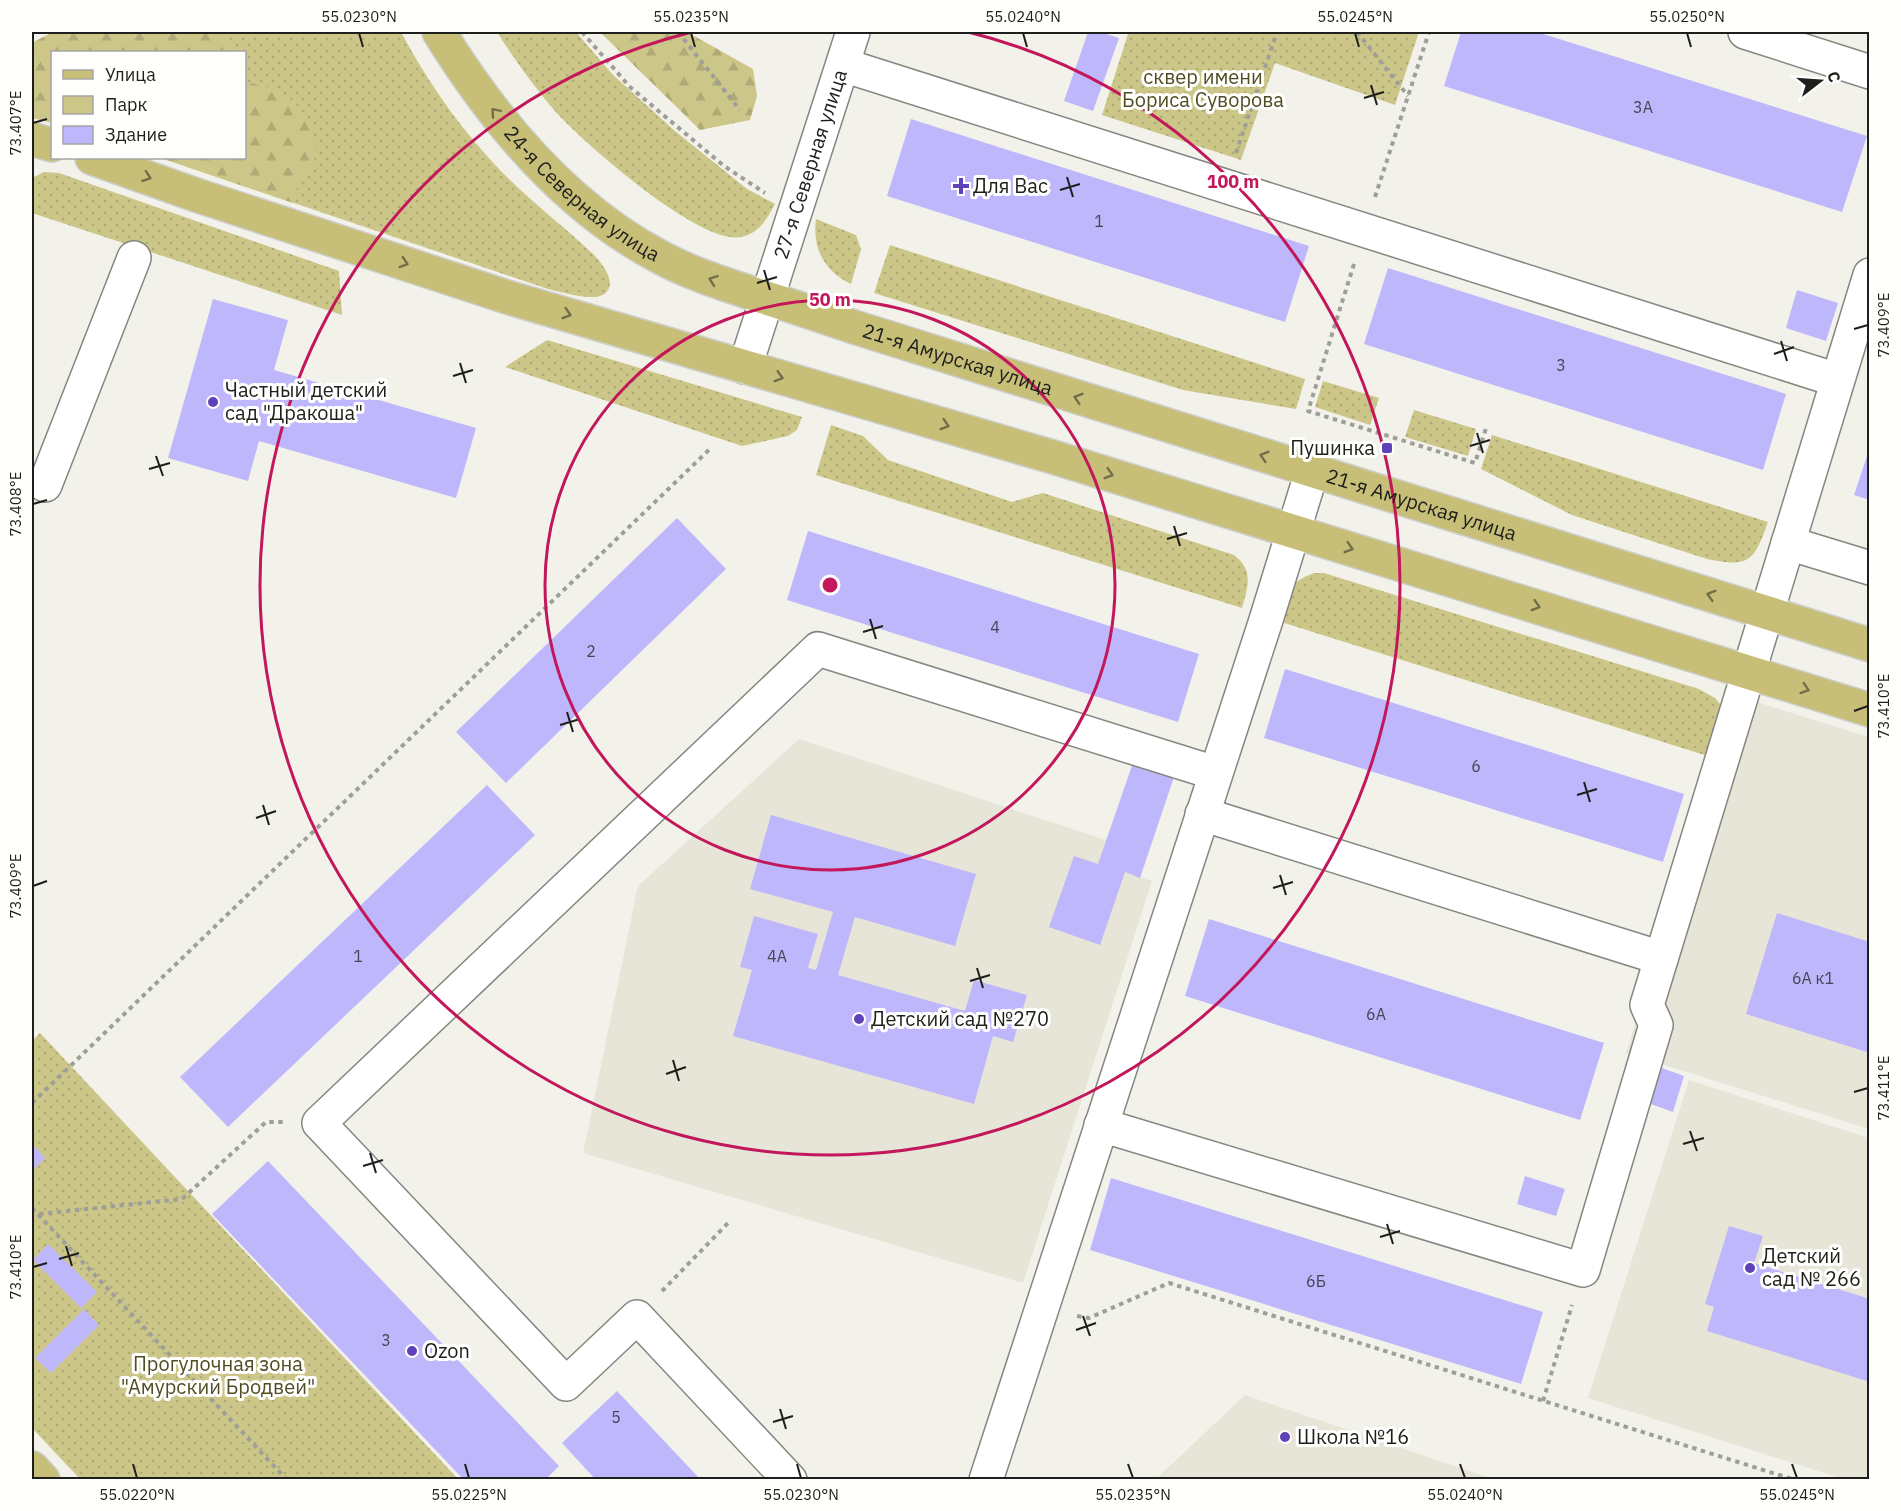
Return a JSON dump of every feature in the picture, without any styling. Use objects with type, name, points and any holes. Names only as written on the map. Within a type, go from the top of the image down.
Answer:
[{"type":"main road","name":"24-я Северная улица","points":[[439,32],[480,95],[525,147],[578,201],[622,235],[662,258],[709,279],[768,298]]},
{"type":"main road","points":[[32,139],[51,145]]},
{"type":"main road","points":[[95,159],[196,195],[510,298],[833,392],[1293,531],[1869,710]]},
{"type":"main road","name":"21-я Амурская улица","points":[[768,298],[1869,645]]},
{"type":"main road","points":[[32,1468],[43,1479]]},
{"type":"street","name":"27-я Северная улица","points":[[745,367],[853,32]]},
{"type":"street","points":[[1745,32],[1869,72]]},
{"type":"street","points":[[843,65],[1837,380]]},
{"type":"street","points":[[45,485],[134,258]]},
{"type":"street","points":[[1101,1125],[1583,1270],[1656,1025],[1647,1005],[1869,275]]},
{"type":"street","points":[[986,1479],[1312,471]]},
{"type":"street","points":[[1788,543],[1869,568]]},
{"type":"street","points":[[790,1479],[637,1317],[566,1384],[319,1123],[818,649],[1215,773]]},
{"type":"street","points":[[1202,814],[1661,958]]},
{"type":"path","points":[[582,32],[630,87],[724,166],[764,193],[797,205]]},
{"type":"path","points":[[678,32],[740,110]]},
{"type":"path","points":[[1225,187],[1277,32]]},
{"type":"path","points":[[1357,32],[1408,96]]},
{"type":"path","points":[[1429,32],[1308,411],[1475,463],[1487,425]]},
{"type":"path","points":[[32,1103],[712,447]]},
{"type":"path","points":[[38,1215],[182,1199],[266,1122],[319,1123]]},
{"type":"path","points":[[32,1208],[287,1479]]},
{"type":"path","points":[[637,1317],[731,1220]]},
{"type":"path","points":[[1543,1401],[1583,1270]]},
{"type":"path","points":[[1041,1311],[1089,1318],[1169,1283],[1795,1479]]},
{"type":"shaded area","points":[[1737,696],[1869,737],[1869,1129],[1626,1053]]},
{"type":"shaded area","name":"Детский сад №270","points":[[799,739],[1106,840],[1099,864],[1152,881],[1023,1283],[583,1153],[638,886]]},
{"type":"shaded area","name":"Детский сад № 266","points":[[1689,1080],[1869,1138],[1869,1479],[1843,1479],[1588,1398]]},
{"type":"shaded area","name":"Школа №16","points":[[1245,1395],[1493,1479],[1156,1479]]},
{"type":"green space","points":[[53,32],[401,32],[436,90],[462,127],[518,188],[600,261],[610,281],[610,286],[604,294],[597,297],[571,295],[548,289],[164,159],[246,159],[246,51],[51,51],[51,123],[32,118],[32,43]]},
{"type":"green space","points":[[53,32],[223,32],[231,51],[51,51],[51,122],[32,113],[32,43]]},
{"type":"green space","points":[[497,32],[576,32],[613,75],[675,131],[747,189],[775,204],[765,221],[747,235],[740,237],[722,235],[698,225],[671,209],[614,166],[568,125],[531,81]]},
{"type":"green space","points":[[600,32],[687,32],[753,69],[757,96],[750,120],[700,130]]},
{"type":"green space","name":"сквер имени Бориса Суворова","points":[[1120,32],[1419,32],[1395,105],[1275,63],[1241,160],[1102,115],[1128,34]]},
{"type":"green space","points":[[246,82],[278,89],[294,102],[310,121],[316,143],[311,172],[302,178],[293,203],[164,159],[246,159]]},
{"type":"green space","points":[[44,172],[59,173],[339,271],[342,315],[32,213],[32,178]]},
{"type":"green space","points":[[816,219],[856,235],[861,249],[851,284],[834,272],[822,258],[816,240]]},
{"type":"green space","points":[[890,245],[1305,379],[1296,409],[1183,390],[874,293]]},
{"type":"green space","points":[[547,340],[802,417],[797,430],[788,436],[742,446],[505,367]]},
{"type":"green space","points":[[1323,381],[1379,398],[1370,425],[1315,407]]},
{"type":"green space","points":[[1414,410],[1476,429],[1468,456],[1405,437]]},
{"type":"green space","points":[[831,425],[863,436],[888,460],[1012,502],[1043,493],[1234,555],[1245,567],[1248,579],[1242,608],[816,475]]},
{"type":"green space","points":[[1492,435],[1768,522],[1759,546],[1742,562],[1707,559],[1572,515],[1481,469]]},
{"type":"green space","points":[[1314,573],[1324,573],[1699,689],[1715,698],[1725,710],[1714,758],[1278,621],[1289,591],[1298,581]]},
{"type":"green space","name":"Прогулочная зона \"Амурский Бродвей\"","points":[[40,1033],[458,1479],[80,1479],[32,1428],[32,1041]]},
{"type":"building","points":[[1088,32],[1100,32],[1119,38],[1093,111],[1064,101]]},
{"type":"building","points":[[1461,32],[1537,32],[1867,136],[1842,212],[1444,86]]},
{"type":"building","points":[[911,119],[1309,246],[1285,322],[887,196]]},
{"type":"building","points":[[1388,268],[1786,394],[1763,470],[1364,344]]},
{"type":"building","points":[[1797,290],[1838,303],[1826,341],[1786,328]]},
{"type":"building","points":[[213,299],[288,320],[274,370],[476,428],[456,498],[259,441],[248,481],[168,458]]},
{"type":"building","points":[[1870,450],[1870,500],[1854,495]]},
{"type":"building","points":[[677,518],[726,569],[506,783],[456,732]]},
{"type":"building","points":[[808,531],[1199,654],[1178,722],[787,600]]},
{"type":"building","points":[[1285,669],[1684,794],[1663,862],[1264,738]]},
{"type":"building","points":[[1136,754],[1177,768],[1140,878],[1125,872],[1100,945],[1049,927],[1074,856],[1098,864]]},
{"type":"building","points":[[487,785],[535,835],[228,1127],[180,1077]]},
{"type":"building","points":[[771,815],[976,874],[955,946],[855,917],[838,975],[965,1011],[974,980],[1027,995],[1013,1042],[993,1036],[974,1104],[733,1036],[752,970],[740,967],[754,916],[818,934],[808,968],[816,970],[833,912],[750,889]]},
{"type":"building","points":[[1777,913],[1870,942],[1870,1053],[1746,1014]]},
{"type":"building","points":[[1209,919],[1604,1043],[1580,1120],[1185,996]]},
{"type":"building","points":[[1659,1067],[1684,1076],[1673,1112],[1648,1103]]},
{"type":"building","points":[[32,1144],[45,1158],[32,1171]]},
{"type":"building","points":[[268,1161],[559,1466],[545,1480],[464,1480],[212,1214]]},
{"type":"building","points":[[1525,1176],[1565,1189],[1556,1216],[1517,1204]]},
{"type":"building","points":[[1111,1178],[1543,1312],[1521,1384],[1090,1250]]},
{"type":"building","points":[[1729,1226],[1763,1236],[1754,1263],[1870,1299],[1870,1382],[1707,1331],[1714,1307],[1705,1304]]},
{"type":"building","points":[[48,1244],[97,1292],[81,1308],[33,1260]]},
{"type":"building","points":[[84,1309],[99,1325],[51,1373],[35,1358]]},
{"type":"building","points":[[617,1391],[701,1480],[596,1480],[562,1443]]},
{"type":"place","name":"Для Вас","points":[[961,186]]},
{"type":"place","name":"Частный детский сад \"Дракоша\"","points":[[213,402]]},
{"type":"place","name":"Пушинка","points":[[1387,448]]},
{"type":"place","name":"Детский сад №270","points":[[859,1019]]},
{"type":"place","name":"Детский сад № 266","points":[[1750,1268]]},
{"type":"place","name":"Ozon","points":[[412,1351]]},
{"type":"place","name":"Школа №16","points":[[1285,1437]]}]
